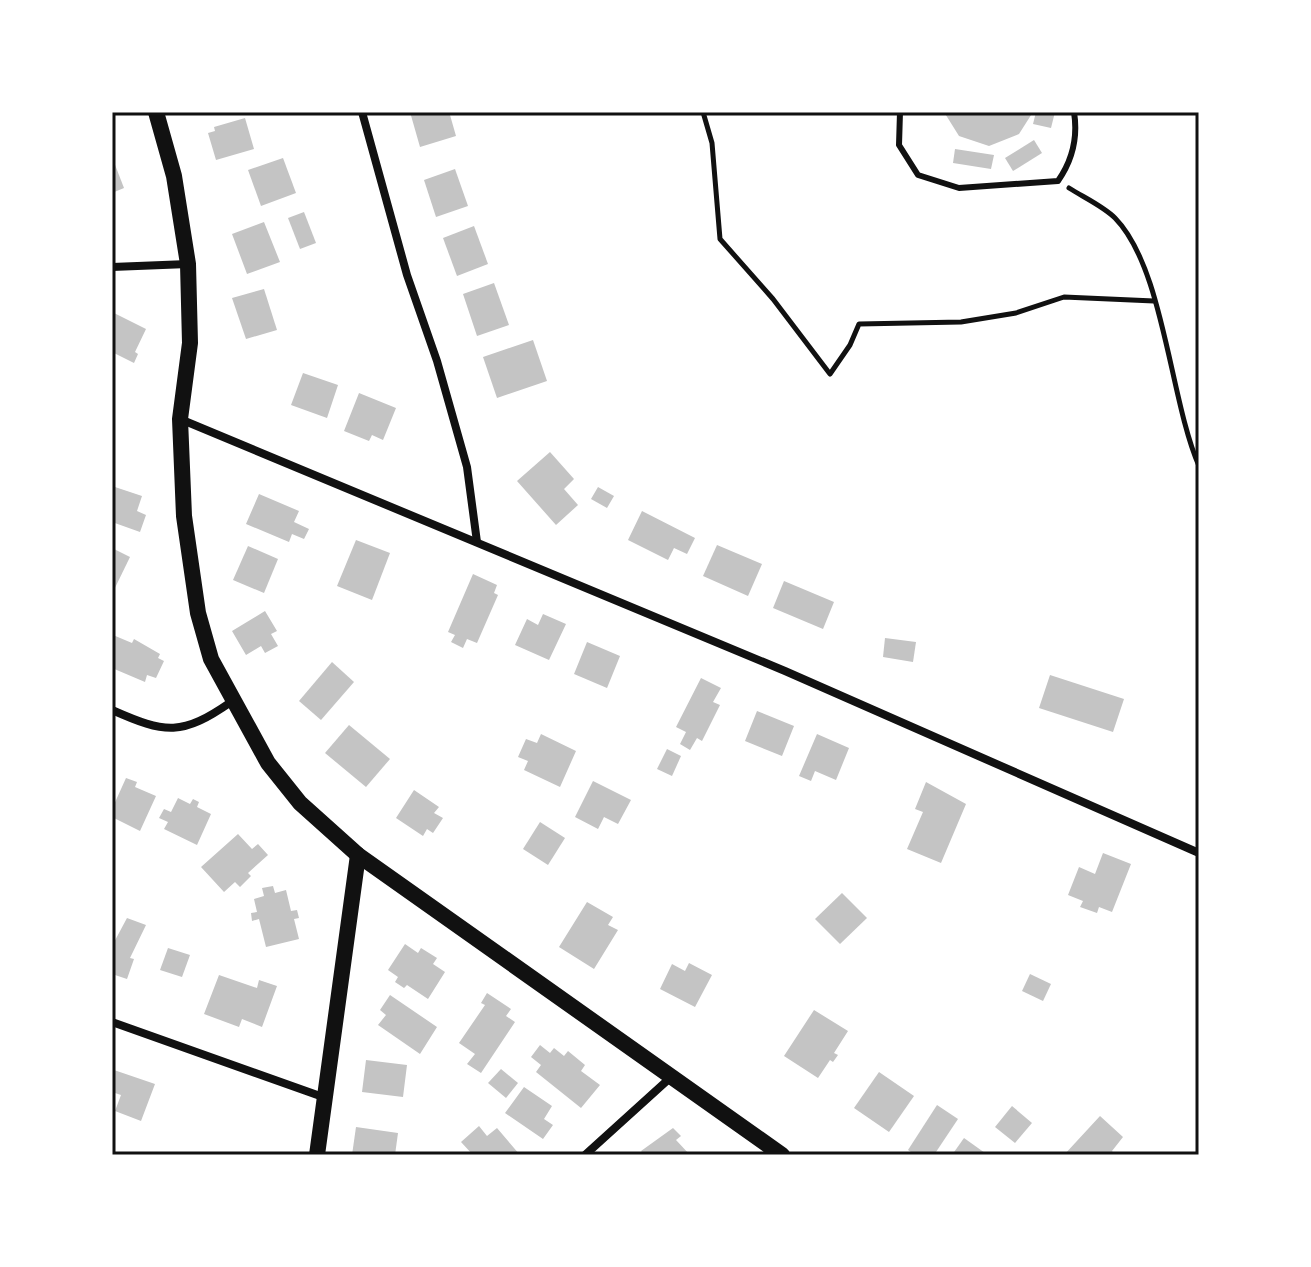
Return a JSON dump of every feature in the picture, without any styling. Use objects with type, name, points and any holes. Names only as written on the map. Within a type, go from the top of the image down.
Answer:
[{"type":"main road","points":[[156,112],[174,176],[188,264],[190,343],[180,419],[184,516],[198,613],[211,659],[231,702],[268,763],[300,803],[358,855],[782,1155]]},
{"type":"main road","points":[[317,1155],[358,855]]},
{"type":"street","points":[[362,112],[407,275],[437,361],[467,467],[477,542]]},
{"type":"street","points":[[112,267],[188,264]]},
{"type":"street","points":[[180,419],[785,671],[1199,853]]},
{"type":"street","points":[[112,710],[166,731],[191,727],[231,702]]},
{"type":"street","points":[[112,1022],[323,1097]]},
{"type":"street","points":[[585,1155],[670,1078]]},
{"type":"lane","points":[[900,112],[899,145],[918,175],[959,188],[1058,181],[1069,165],[1076,123],[1074,112]]},
{"type":"path","points":[[703,112],[712,143],[720,239],[773,299],[830,374],[850,345],[859,324],[961,322],[1016,313],[1064,297],[1154,301]]},
{"type":"path","points":[[1058,181],[1115,218],[1140,256],[1190,445],[1199,466]]},
{"type":"building","points":[[410,112],[458,112],[450,115],[456,136],[420,147]]},
{"type":"building","points":[[944,112],[1033,112],[1019,134],[989,146],[959,136]]},
{"type":"building","points":[[1036,112],[1055,112],[1051,128],[1033,124]]},
{"type":"building","points":[[245,118],[254,149],[216,160],[208,133],[215,131],[214,127]]},
{"type":"building","points":[[1034,140],[1042,153],[1013,171],[1005,158]]},
{"type":"building","points":[[955,149],[994,155],[991,169],[953,163]]},
{"type":"building","points":[[112,157],[124,188],[112,193]]},
{"type":"building","points":[[283,158],[296,193],[261,206],[248,170]]},
{"type":"building","points":[[455,169],[468,206],[436,217],[424,180]]},
{"type":"building","points":[[304,212],[316,243],[300,249],[288,218]]},
{"type":"building","points":[[264,222],[280,262],[247,274],[232,234]]},
{"type":"building","points":[[474,226],[488,264],[457,276],[443,238]]},
{"type":"building","points":[[494,283],[509,325],[477,336],[463,294]]},
{"type":"building","points":[[264,289],[277,330],[246,339],[232,298]]},
{"type":"building","points":[[112,312],[146,329],[135,352],[138,354],[134,363],[112,352]]},
{"type":"building","points":[[533,340],[547,381],[497,398],[483,357]]},
{"type":"building","points":[[303,373],[338,385],[327,418],[291,405]]},
{"type":"building","points":[[359,393],[396,408],[383,440],[372,435],[369,441],[344,431]]},
{"type":"building","points":[[550,452],[574,479],[564,489],[578,505],[556,525],[517,481]]},
{"type":"building","points":[[112,486],[142,496],[137,511],[146,515],[140,532],[112,522]]},
{"type":"building","points":[[598,487],[614,496],[607,508],[591,499]]},
{"type":"building","points":[[259,494],[299,511],[294,522],[309,529],[304,539],[292,534],[289,542],[246,524]]},
{"type":"building","points":[[642,511],[695,538],[687,554],[674,548],[668,560],[628,540]]},
{"type":"building","points":[[356,540],[390,553],[372,600],[337,586]]},
{"type":"building","points":[[717,545],[762,564],[748,596],[703,576]]},
{"type":"building","points":[[248,546],[278,559],[264,593],[233,580]]},
{"type":"building","points":[[112,548],[130,557],[112,594]]},
{"type":"building","points":[[473,574],[497,585],[494,593],[498,595],[477,643],[467,639],[463,648],[451,642],[455,635],[448,632]]},
{"type":"building","points":[[784,581],[834,602],[823,629],[773,608]]},
{"type":"building","points":[[265,611],[277,631],[271,634],[278,646],[265,653],[261,646],[246,655],[232,631]]},
{"type":"building","points":[[543,614],[566,624],[549,660],[515,645],[527,619],[538,625]]},
{"type":"building","points":[[113,635],[132,643],[134,639],[160,654],[158,658],[164,661],[156,678],[147,675],[145,682],[112,668]]},
{"type":"building","points":[[885,638],[916,642],[913,662],[883,657]]},
{"type":"building","points":[[587,642],[620,656],[607,688],[574,674]]},
{"type":"building","points":[[332,662],[354,682],[321,720],[299,701]]},
{"type":"building","points":[[1050,675],[1124,699],[1113,732],[1039,708]]},
{"type":"building","points":[[701,678],[721,688],[713,702],[720,705],[702,741],[697,738],[690,750],[680,744],[686,732],[676,727]]},
{"type":"building","points":[[757,711],[794,726],[782,756],[745,741]]},
{"type":"building","points":[[349,725],[390,759],[366,787],[325,753]]},
{"type":"building","points":[[541,734],[576,751],[560,787],[524,770],[528,761],[518,757],[526,739],[537,743]]},
{"type":"building","points":[[817,734],[849,748],[836,780],[815,771],[811,781],[799,776]]},
{"type":"building","points":[[667,749],[681,756],[672,776],[657,769]]},
{"type":"building","points":[[126,778],[137,782],[135,787],[156,796],[140,831],[112,817],[112,809]]},
{"type":"building","points":[[593,781],[631,800],[618,824],[604,817],[598,829],[575,817]]},
{"type":"building","points":[[926,782],[966,804],[941,863],[907,849],[923,812],[915,809]]},
{"type":"building","points":[[414,790],[439,807],[434,813],[443,818],[433,833],[427,829],[423,836],[396,818]]},
{"type":"building","points":[[178,798],[190,804],[193,799],[199,802],[197,807],[211,814],[197,845],[164,829],[168,822],[159,818],[164,809],[171,812]]},
{"type":"building","points":[[540,822],[565,838],[548,865],[523,849]]},
{"type":"building","points":[[238,834],[252,849],[258,844],[268,855],[248,873],[251,876],[240,887],[235,882],[224,892],[201,867]]},
{"type":"building","points":[[1103,853],[1131,864],[1112,912],[1099,907],[1097,913],[1080,907],[1083,901],[1068,895],[1079,867],[1095,874]]},
{"type":"building","points":[[273,886],[275,893],[286,890],[291,911],[297,910],[299,918],[294,919],[299,939],[266,947],[259,919],[252,921],[251,913],[257,912],[254,899],[264,896],[262,888]]},
{"type":"building","points":[[842,893],[867,918],[840,944],[815,919]]},
{"type":"building","points":[[587,902],[613,917],[608,925],[618,930],[594,969],[559,947]]},
{"type":"building","points":[[127,918],[146,925],[130,958],[134,959],[127,979],[112,974],[112,946]]},
{"type":"building","points":[[405,944],[418,953],[421,948],[437,958],[433,964],[445,972],[428,999],[407,985],[404,988],[395,982],[398,977],[388,970]]},
{"type":"building","points":[[168,948],[190,955],[182,977],[160,970]]},
{"type":"building","points":[[689,963],[712,975],[695,1007],[660,989],[672,964],[685,971]]},
{"type":"building","points":[[1030,974],[1051,984],[1043,1001],[1022,991]]},
{"type":"building","points":[[219,975],[257,988],[259,980],[277,986],[262,1027],[242,1019],[239,1027],[204,1014]]},
{"type":"building","points":[[487,993],[511,1009],[506,1016],[515,1022],[481,1073],[467,1064],[475,1054],[459,1043],[485,1005],[481,1003]]},
{"type":"building","points":[[390,995],[437,1027],[420,1054],[378,1025],[386,1015],[380,1010]]},
{"type":"building","points":[[814,1010],[848,1031],[834,1053],[838,1055],[833,1062],[830,1060],[818,1078],[784,1056]]},
{"type":"building","points":[[540,1045],[550,1053],[554,1048],[564,1056],[568,1051],[585,1065],[581,1071],[600,1085],[581,1108],[536,1072],[541,1065],[531,1057]]},
{"type":"building","points":[[366,1060],[407,1065],[403,1097],[362,1092]]},
{"type":"building","points":[[501,1069],[518,1083],[506,1098],[488,1083]]},
{"type":"building","points":[[114,1070],[155,1084],[141,1121],[115,1111],[121,1095],[112,1092]]},
{"type":"building","points":[[879,1072],[914,1096],[889,1132],[854,1108]]},
{"type":"building","points":[[524,1087],[552,1106],[544,1119],[553,1125],[543,1139],[505,1113]]},
{"type":"building","points":[[937,1105],[958,1119],[934,1155],[915,1155],[908,1150]]},
{"type":"building","points":[[1012,1106],[1032,1123],[1015,1143],[995,1127]]},
{"type":"building","points":[[1100,1116],[1123,1137],[1112,1151],[1115,1155],[1064,1155]]},
{"type":"building","points":[[479,1126],[487,1136],[497,1128],[520,1155],[473,1155],[461,1142]]},
{"type":"building","points":[[356,1127],[398,1133],[395,1155],[352,1155]]},
{"type":"building","points":[[673,1128],[681,1136],[676,1140],[690,1155],[644,1155],[641,1151]]},
{"type":"building","points":[[964,1138],[985,1153],[952,1155]]}]
